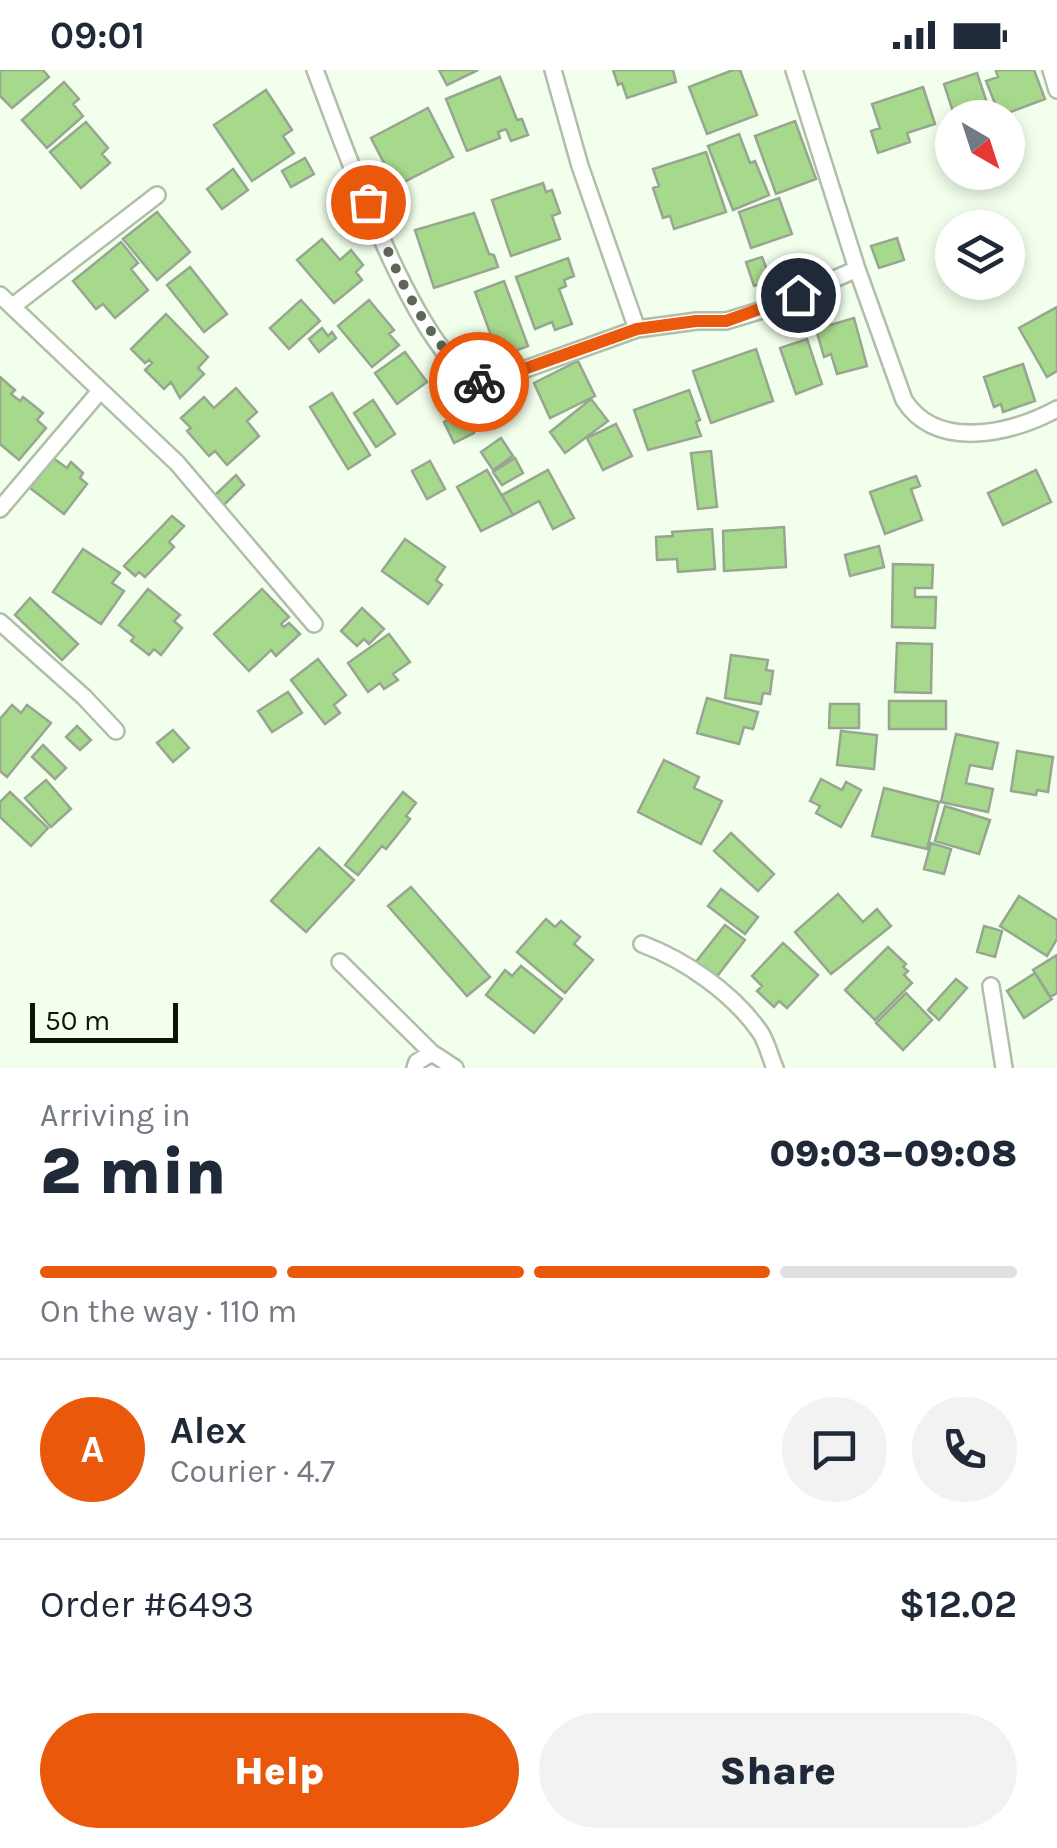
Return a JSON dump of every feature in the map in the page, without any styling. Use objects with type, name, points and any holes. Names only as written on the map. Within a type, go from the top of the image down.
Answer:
[{"type":"street","points":[[315,70],[402,286],[428,330],[468,377],[487,382],[637,329],[726,321],[768,308],[858,268]]},
{"type":"street","points":[[553,70],[580,166],[637,329]]},
{"type":"street","points":[[794,70],[904,400],[920,420],[942,430],[995,432],[1057,409]]},
{"type":"street","points":[[1050,70],[1057,90]]},
{"type":"street","points":[[13,306],[158,195]]},
{"type":"street","points":[[0,295],[177,463],[314,624]]},
{"type":"street","points":[[0,509],[100,391]]},
{"type":"street","points":[[0,622],[116,731]]},
{"type":"street","points":[[642,944],[676,957],[731,1001],[761,1032],[775,1068]]},
{"type":"street","points":[[340,962],[432,1053],[456,1068]]},
{"type":"street","points":[[990,986],[1004,1068]]},
{"type":"street","points":[[415,1068],[417,1062],[432,1053]]},
{"type":"building","points":[[0,70],[43,70],[49,77],[12,108],[0,96]]},
{"type":"building","points":[[439,70],[478,70],[447,85]]},
{"type":"building","points":[[613,70],[673,70],[676,82],[627,98]]},
{"type":"building","points":[[740,70],[757,115],[707,134],[689,87]]},
{"type":"building","points":[[999,70],[1034,70],[1045,99],[1025,107],[1025,100],[994,100],[986,81],[998,77]]},
{"type":"building","points":[[977,73],[986,100],[949,100],[944,84]]},
{"type":"building","points":[[500,77],[517,120],[522,119],[528,135],[511,141],[506,129],[498,132],[500,138],[467,151],[446,99]]},
{"type":"building","points":[[64,82],[79,99],[73,104],[83,116],[47,148],[22,120]]},
{"type":"building","points":[[923,87],[935,124],[907,133],[910,142],[878,153],[871,131],[880,128],[872,104]]},
{"type":"building","points":[[266,90],[292,130],[283,136],[294,153],[252,181],[214,125]]},
{"type":"building","points":[[428,108],[453,157],[396,186],[371,138]]},
{"type":"building","points":[[795,121],[816,179],[776,194],[755,136]]},
{"type":"building","points":[[86,122],[108,148],[102,154],[110,163],[81,188],[50,152]]},
{"type":"building","points":[[739,134],[769,195],[733,210],[708,146]]},
{"type":"building","points":[[706,152],[726,212],[674,229],[670,216],[663,218],[653,188],[659,186],[653,169]]},
{"type":"building","points":[[305,158],[314,174],[291,187],[282,171]]},
{"type":"building","points":[[233,169],[248,190],[222,209],[207,189]]},
{"type":"building","points":[[543,183],[546,192],[552,190],[560,213],[552,216],[560,239],[511,256],[492,200]]},
{"type":"building","points":[[779,198],[792,234],[751,248],[739,212]]},
{"type":"building","points":[[157,212],[190,252],[157,280],[123,239]]},
{"type":"building","points":[[474,213],[498,267],[434,288],[415,230]]},
{"type":"building","points":[[897,238],[904,260],[879,268],[871,246]]},
{"type":"building","points":[[322,239],[340,260],[351,250],[363,265],[356,272],[362,280],[334,303],[297,260]]},
{"type":"building","points":[[121,242],[138,263],[131,269],[148,290],[115,318],[103,304],[96,309],[73,281]]},
{"type":"building","points":[[762,257],[771,280],[754,286],[746,262]]},
{"type":"building","points":[[568,258],[574,276],[564,280],[566,286],[559,289],[572,324],[555,330],[552,322],[535,329],[516,277]]},
{"type":"building","points":[[190,267],[227,314],[204,332],[167,285]]},
{"type":"building","points":[[504,281],[528,346],[499,357],[475,292]]},
{"type":"building","points":[[301,300],[320,321],[289,349],[270,328]]},
{"type":"building","points":[[369,300],[394,330],[389,334],[399,345],[372,367],[338,326]]},
{"type":"building","points":[[1057,307],[1057,371],[1047,377],[1019,328]]},
{"type":"building","points":[[166,314],[208,357],[198,368],[204,374],[180,398],[171,382],[164,389],[145,370],[152,363],[149,360],[145,363],[131,349]]},
{"type":"building","points":[[854,318],[867,366],[837,374],[831,354],[824,357],[816,329]]},
{"type":"building","points":[[322,328],[328,336],[332,332],[336,338],[319,352],[309,339]]},
{"type":"building","points":[[807,339],[822,384],[796,394],[780,348]]},
{"type":"building","points":[[756,349],[773,401],[711,423],[693,371]]},
{"type":"building","points":[[405,352],[427,382],[397,404],[375,373]]},
{"type":"building","points":[[578,361],[595,396],[550,418],[534,383]]},
{"type":"building","points":[[1023,364],[1035,401],[1003,412],[1001,404],[994,407],[984,377]]},
{"type":"building","points":[[0,377],[15,390],[11,394],[20,401],[23,397],[43,413],[37,420],[46,428],[19,460],[0,444]]},
{"type":"building","points":[[236,388],[257,412],[247,421],[259,436],[227,465],[215,451],[209,456],[181,418],[204,397],[214,408]]},
{"type":"building","points":[[689,390],[700,420],[696,422],[701,436],[648,450],[634,410]]},
{"type":"building","points":[[332,393],[370,455],[348,469],[310,407]]},
{"type":"building","points":[[591,399],[608,421],[565,453],[550,432]]},
{"type":"building","points":[[373,400],[395,434],[376,447],[354,413]]},
{"type":"building","points":[[463,412],[474,433],[454,443],[444,422]]},
{"type":"building","points":[[616,424],[632,456],[603,470],[587,438]]},
{"type":"building","points":[[501,438],[513,456],[493,470],[481,452]]},
{"type":"building","points":[[711,451],[717,507],[698,509],[691,453]]},
{"type":"building","points":[[53,458],[67,468],[71,462],[83,473],[80,478],[87,484],[64,514],[30,488]]},
{"type":"building","points":[[515,458],[523,473],[502,485],[493,472]]},
{"type":"building","points":[[430,461],[445,489],[427,499],[412,471]]},
{"type":"building","points":[[487,470],[513,515],[481,531],[457,487]]},
{"type":"building","points":[[548,470],[574,518],[553,529],[539,501],[513,515],[502,495]]},
{"type":"building","points":[[1036,470],[1051,502],[1003,525],[988,493]]},
{"type":"building","points":[[236,475],[244,485],[224,505],[215,495]]},
{"type":"building","points":[[916,476],[920,486],[911,489],[922,520],[885,534],[870,492]]},
{"type":"building","points":[[172,516],[184,526],[169,542],[174,547],[145,577],[139,572],[135,576],[124,566]]},
{"type":"building","points":[[784,527],[786,567],[724,571],[723,531]]},
{"type":"building","points":[[712,529],[715,569],[678,572],[677,559],[657,560],[656,537]]},
{"type":"building","points":[[405,539],[445,567],[436,580],[442,585],[428,604],[382,571]]},
{"type":"building","points":[[879,546],[884,567],[850,576],[845,555]]},
{"type":"building","points":[[83,549],[120,573],[112,583],[124,591],[101,624],[53,592]]},
{"type":"building","points":[[893,564],[933,565],[932,588],[915,588],[915,597],[936,597],[935,628],[892,627]]},
{"type":"building","points":[[148,589],[180,615],[174,621],[182,628],[161,655],[154,649],[149,655],[119,625]]},
{"type":"building","points":[[262,589],[289,617],[281,624],[284,627],[289,623],[300,634],[276,656],[271,650],[249,671],[214,634]]},
{"type":"building","points":[[30,598],[78,644],[62,660],[15,615]]},
{"type":"building","points":[[362,608],[384,629],[369,644],[364,639],[357,646],[341,631]]},
{"type":"building","points":[[389,634],[410,662],[393,674],[398,680],[384,689],[380,683],[368,692],[348,663]]},
{"type":"building","points":[[897,643],[932,644],[931,693],[895,692]]},
{"type":"building","points":[[731,655],[768,660],[766,670],[773,671],[770,694],[763,693],[761,704],[725,698]]},
{"type":"building","points":[[318,659],[346,695],[334,705],[340,713],[325,724],[291,680]]},
{"type":"building","points":[[288,692],[302,713],[272,732],[258,711]]},
{"type":"building","points":[[707,698],[758,712],[753,729],[744,727],[739,744],[697,733]]},
{"type":"building","points":[[889,701],[946,701],[946,729],[889,729]]},
{"type":"building","points":[[830,704],[859,704],[859,728],[829,728]]},
{"type":"building","points":[[12,705],[21,713],[27,705],[51,723],[7,777],[0,771],[0,719]]},
{"type":"building","points":[[77,726],[91,740],[80,750],[66,737]]},
{"type":"building","points":[[173,730],[189,748],[173,762],[157,743]]},
{"type":"building","points":[[841,731],[877,735],[874,769],[837,765]]},
{"type":"building","points":[[956,734],[998,743],[992,769],[970,765],[966,783],[993,789],[988,812],[941,802]]},
{"type":"building","points":[[43,745],[66,768],[55,779],[32,757]]},
{"type":"building","points":[[1017,751],[1053,757],[1048,792],[1037,790],[1036,795],[1011,791]]},
{"type":"building","points":[[664,760],[699,777],[694,788],[722,801],[701,844],[638,812]]},
{"type":"building","points":[[821,779],[842,790],[846,782],[861,790],[841,827],[816,813],[820,806],[810,801]]},
{"type":"building","points":[[46,780],[71,809],[51,827],[25,798]]},
{"type":"building","points":[[884,788],[939,802],[927,849],[872,836]]},
{"type":"building","points":[[10,792],[48,828],[31,846],[0,817],[0,802]]},
{"type":"building","points":[[403,792],[416,803],[406,816],[410,819],[358,875],[345,865]]},
{"type":"building","points":[[945,806],[990,820],[979,854],[935,841]]},
{"type":"building","points":[[731,833],[774,874],[758,891],[714,851]]},
{"type":"building","points":[[931,843],[951,849],[944,874],[924,869]]},
{"type":"building","points":[[319,848],[354,880],[306,932],[271,901]]},
{"type":"building","points":[[411,887],[490,977],[467,996],[388,906]]},
{"type":"building","points":[[721,889],[758,917],[745,934],[708,906]]},
{"type":"building","points":[[838,894],[863,922],[877,909],[891,926],[831,974],[795,932]]},
{"type":"building","points":[[1019,896],[1057,920],[1057,939],[1047,956],[1000,926]]},
{"type":"building","points":[[546,919],[555,927],[561,921],[580,937],[574,944],[593,960],[565,993],[517,952]]},
{"type":"building","points":[[725,925],[745,940],[715,979],[695,963]]},
{"type":"building","points":[[984,926],[1002,931],[995,957],[977,952]]},
{"type":"building","points":[[783,943],[818,975],[787,1008],[779,1001],[774,1007],[757,991],[762,986],[752,976]]},
{"type":"building","points":[[888,947],[906,964],[903,967],[908,971],[904,975],[912,983],[875,1020],[845,990]]},
{"type":"building","points":[[1057,955],[1057,993],[1050,997],[1033,970]]},
{"type":"building","points":[[521,966],[562,999],[534,1033],[486,995],[505,970],[512,976]]},
{"type":"building","points":[[1035,973],[1052,999],[1024,1018],[1007,991]]},
{"type":"building","points":[[956,979],[967,988],[939,1020],[928,1010]]},
{"type":"building","points":[[906,993],[932,1020],[903,1050],[876,1023]]},
{"type":"way so far","points":[[368,202],[402,286],[428,330],[468,377],[479,382]]},
{"type":"route","points":[[479,382],[637,329],[726,321],[798,295]]}]
